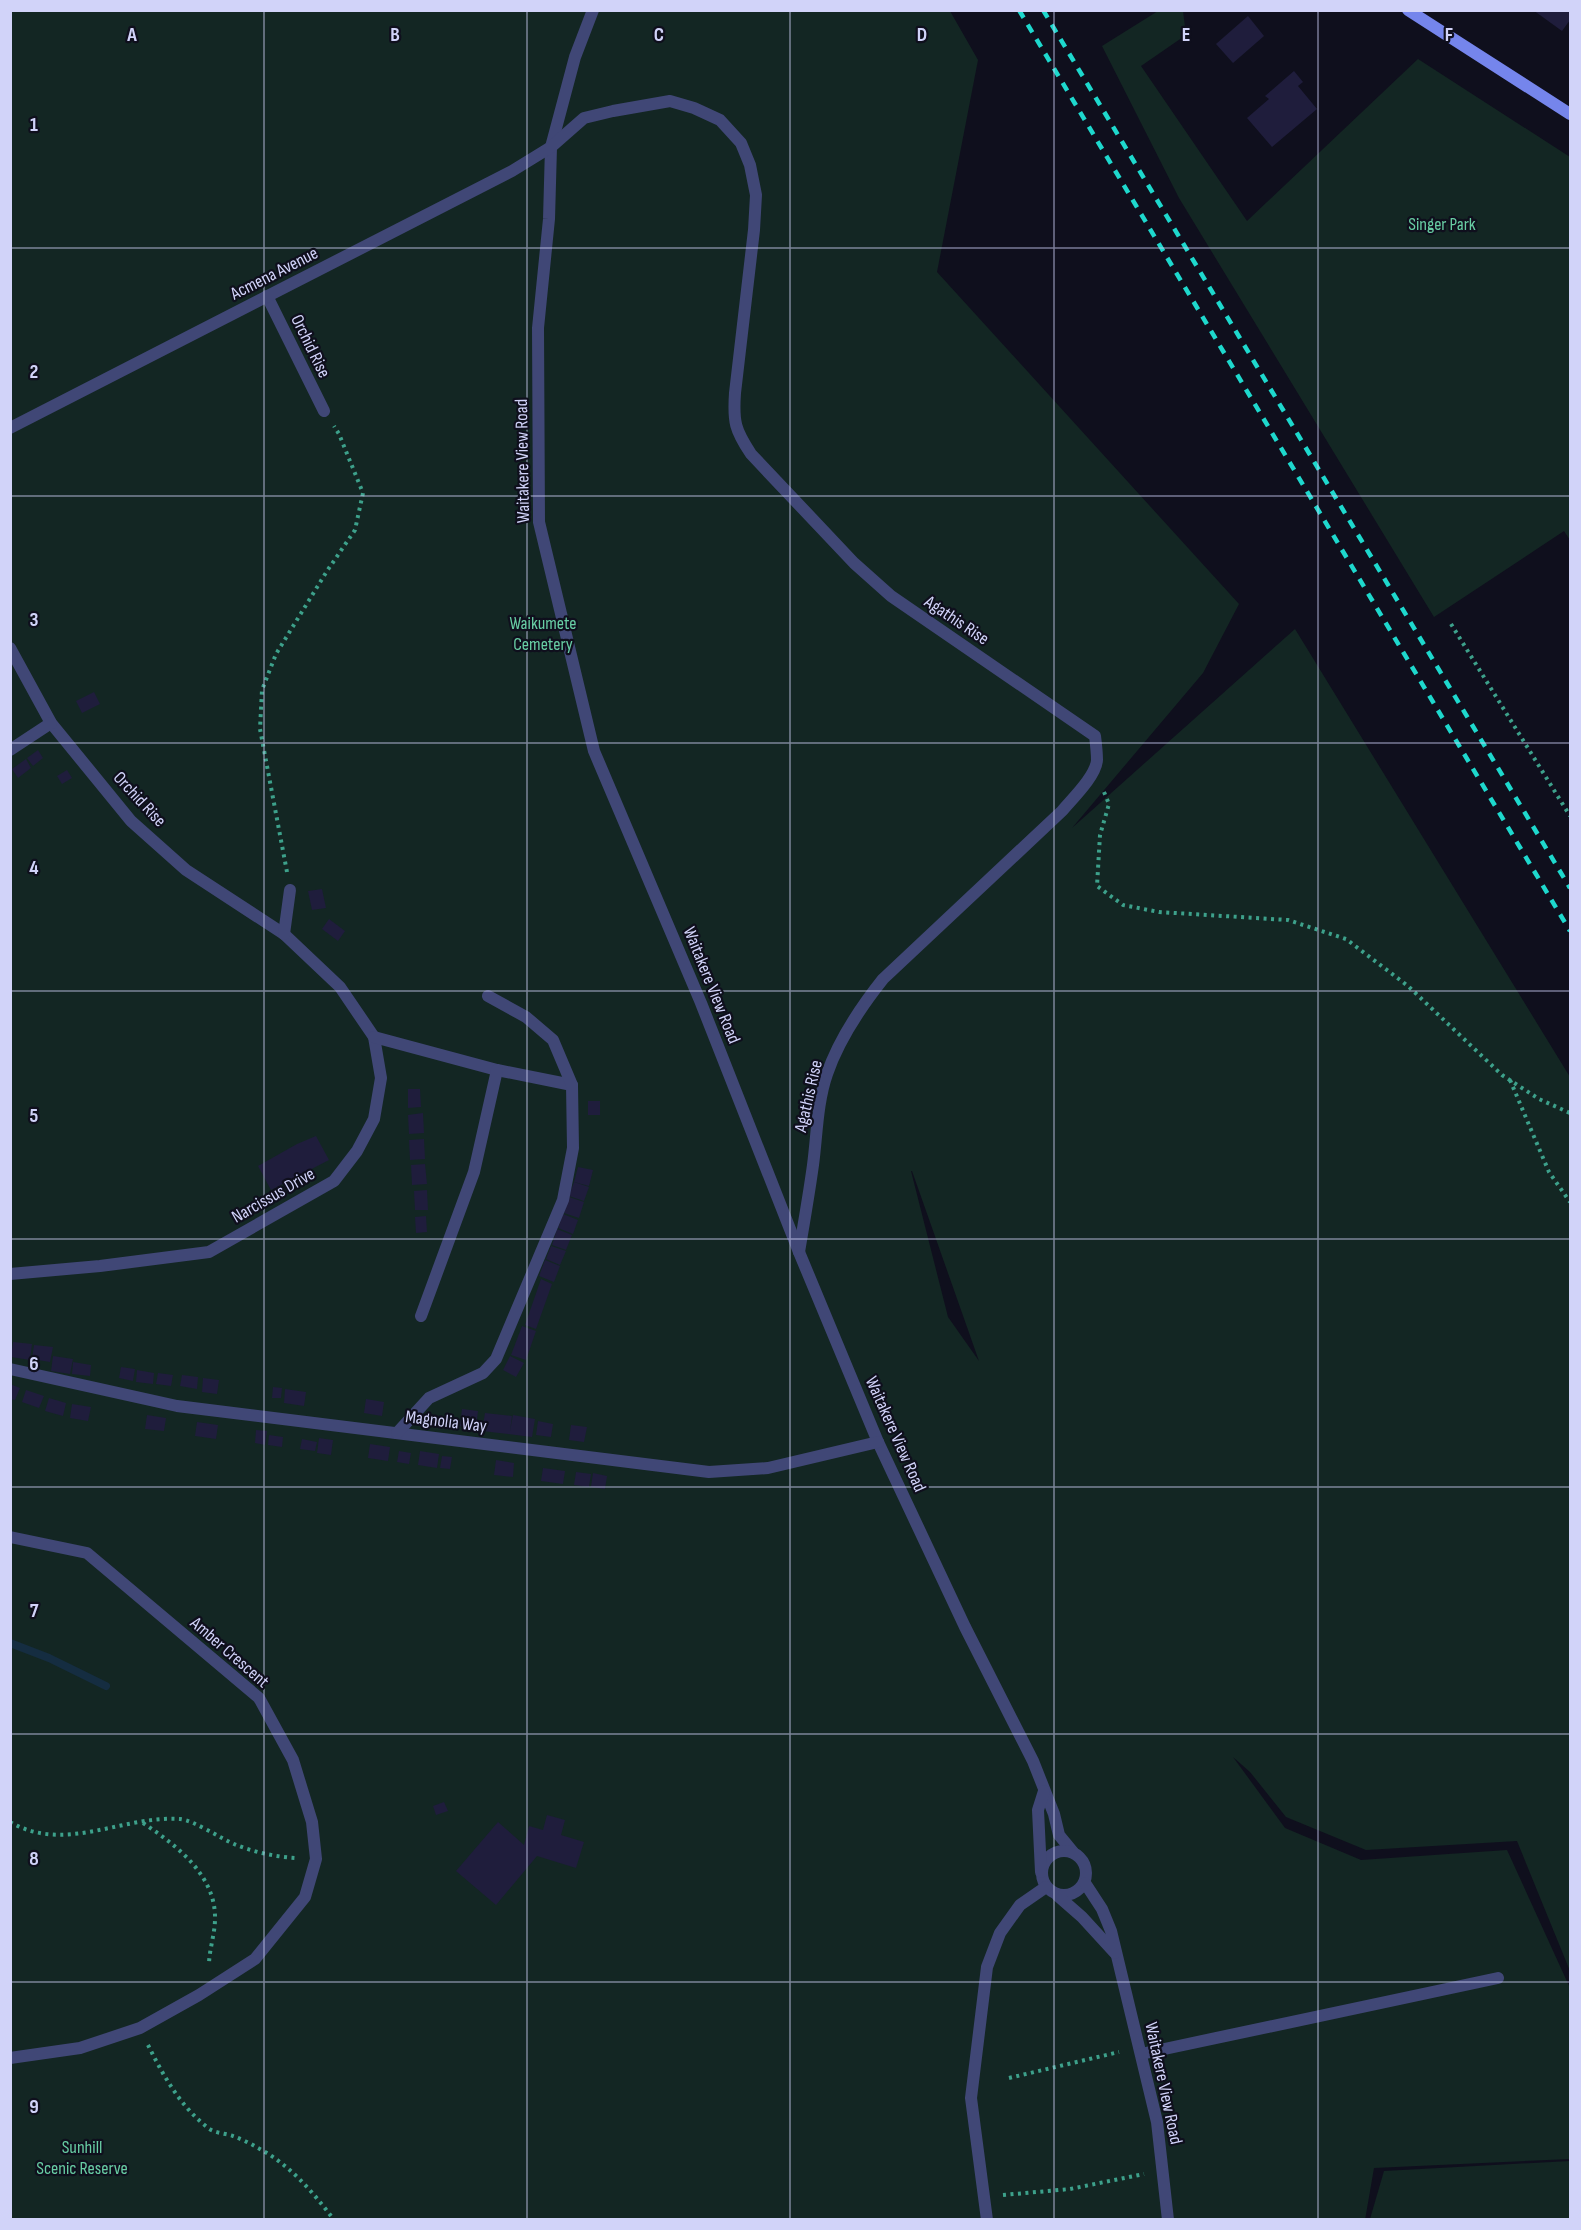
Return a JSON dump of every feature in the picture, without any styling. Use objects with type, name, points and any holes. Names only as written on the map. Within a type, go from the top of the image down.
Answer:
[{"type":"main road","points":[[1408,10],[1570,114]]},
{"type":"lane","name":"Waitakere View Road","points":[[593,10],[575,57],[552,147],[549,219],[538,328],[539,522],[594,751],[701,1003],[799,1252],[878,1442],[965,1627],[1033,1761],[1054,1814],[1059,1835],[1083,1860],[1087,1871],[1085,1882],[1102,1909],[1112,1931],[1157,2122],[1168,2220]]},
{"type":"lane","name":"Agathis Rise","points":[[552,147],[584,118],[670,101],[694,108],[720,120],[741,143],[750,165],[756,195],[734,402],[733,418],[740,437],[751,454],[846,554],[891,597],[1095,736],[1097,760],[1095,768],[1062,811],[890,973],[862,1005],[843,1037],[827,1075],[818,1116],[813,1165],[799,1252]]},
{"type":"lane","name":"Acmena Avenue","points":[[10,428],[464,196],[552,147]]},
{"type":"lane","name":"Orchid Rise","points":[[267,296],[324,411]]},
{"type":"lane","name":"Orchid Rise","points":[[10,648],[51,723],[131,821],[186,870],[284,934]]},
{"type":"lane","points":[[10,750],[51,723]]},
{"type":"lane","points":[[284,934],[290,890]]},
{"type":"lane","name":"Narcissus Drive","points":[[10,1274],[99,1266],[209,1252],[334,1181],[357,1151],[374,1119],[381,1078],[374,1037],[340,987],[284,934]]},
{"type":"lane","points":[[397,1433],[429,1398],[483,1373],[496,1359],[563,1200],[573,1148],[572,1085],[553,1040],[526,1017],[488,996]]},
{"type":"lane","points":[[374,1037],[497,1070],[572,1085]]},
{"type":"lane","points":[[421,1316],[474,1172],[497,1070]]},
{"type":"lane","name":"Magnolia Way","points":[[10,1369],[177,1406],[709,1472],[768,1468],[878,1442]]},
{"type":"lane","name":"Amber Crescent","points":[[10,1537],[87,1553],[259,1698],[293,1760],[312,1822],[316,1859],[304,1897],[255,1959],[199,1995],[140,2028],[80,2048],[10,2058]]},
{"type":"lane","points":[[1044,1791],[1038,1810],[1048,1886]]},
{"type":"lane","points":[[1073,1852],[1062,1851],[1051,1855],[1043,1864],[1048,1886],[1082,1917],[1116,1954]]},
{"type":"lane","points":[[1048,1886],[1067,1896],[1078,1892],[1085,1882]]},
{"type":"lane","points":[[987,2220],[971,2098],[987,1967],[1000,1933],[1020,1905],[1048,1886]]},
{"type":"lane","points":[[1141,2054],[1498,1978]]},
{"type":"path","points":[[290,890],[260,729],[262,690],[276,654],[327,571],[356,530],[363,494],[339,434],[324,411]]},
{"type":"path","points":[[1451,624],[1570,816]]},
{"type":"path","points":[[1095,768],[1108,804],[1100,835],[1097,886],[1122,905],[1159,912],[1288,920],[1346,939],[1408,986],[1502,1075],[1539,1099],[1570,1113]]},
{"type":"path","points":[[1510,1080],[1549,1172],[1570,1202]]},
{"type":"path","points":[[10,1822],[22,1829],[66,1836],[143,1822],[183,1820],[236,1845],[303,1859]]},
{"type":"path","points":[[143,1822],[167,1838],[200,1873],[210,1888],[215,1918],[209,1959],[213,1974]]},
{"type":"path","points":[[140,2028],[159,2068],[188,2110],[209,2130],[233,2136],[283,2163],[316,2196],[334,2220]]},
{"type":"path","points":[[1009,2078],[1121,2052]]},
{"type":"path","points":[[997,2195],[1070,2189],[1154,2172]]},
{"type":"green space","name":"Waikumete Cemetery","points":[[10,11],[950,11],[978,60],[937,272],[1239,604],[1203,673],[1072,828],[1295,629],[1570,1077],[1570,1971],[1517,1841],[1366,1850],[1286,1817],[1250,1772],[1233,1757],[1285,1828],[1361,1860],[1507,1850],[1570,1988],[1570,2159],[1374,2168],[1365,2220],[11,2219]],"holes":[[[912,1171],[979,1361],[948,1317]]]},
{"type":"green space","name":"Singer Park","points":[[1158,11],[1183,11],[1186,35],[1141,66],[1247,221],[1418,59],[1570,157],[1570,540],[1564,531],[1434,617],[1179,198],[1102,46]]},
{"type":"green space","points":[[1570,2161],[1570,2219],[1370,2219],[1384,2171]]},
{"type":"building","points":[[1533,10],[1570,10],[1570,20],[1562,31]]},
{"type":"building","points":[[1248,16],[1264,36],[1233,63],[1216,44]]},
{"type":"building","points":[[1294,71],[1303,82],[1298,86],[1317,109],[1272,147],[1247,118],[1269,99],[1265,96]]},
{"type":"building","points":[[94,692],[100,704],[82,713],[76,701]]},
{"type":"building","points":[[38,750],[43,758],[33,766],[27,758]]},
{"type":"building","points":[[26,759],[31,768],[18,778],[12,769]]},
{"type":"building","points":[[67,770],[72,778],[62,784],[57,776]]},
{"type":"building","points":[[322,889],[326,908],[312,910],[308,891]]},
{"type":"building","points":[[329,919],[345,931],[338,941],[322,929]]},
{"type":"building","points":[[408,1089],[420,1089],[421,1107],[408,1108]]},
{"type":"building","points":[[588,1101],[600,1101],[600,1115],[588,1115]]},
{"type":"building","points":[[423,1113],[424,1133],[409,1134],[408,1115]]},
{"type":"building","points":[[316,1136],[329,1160],[271,1190],[258,1166]]},
{"type":"building","points":[[424,1139],[425,1159],[410,1160],[409,1140]]},
{"type":"building","points":[[425,1164],[427,1184],[412,1185],[411,1165]]},
{"type":"building","points":[[578,1167],[593,1170],[589,1186],[574,1182]]},
{"type":"building","points":[[574,1182],[589,1187],[584,1201],[569,1196]]},
{"type":"building","points":[[427,1190],[428,1210],[415,1210],[414,1191]]},
{"type":"building","points":[[569,1197],[584,1202],[579,1218],[564,1213]]},
{"type":"building","points":[[563,1214],[578,1220],[573,1234],[558,1228]]},
{"type":"building","points":[[426,1216],[427,1232],[416,1233],[415,1217]]},
{"type":"building","points":[[557,1229],[572,1235],[566,1250],[552,1245]]},
{"type":"building","points":[[551,1246],[566,1251],[560,1265],[546,1259]]},
{"type":"building","points":[[545,1260],[560,1266],[554,1282],[539,1276]]},
{"type":"building","points":[[541,1279],[552,1284],[536,1329],[525,1325]]},
{"type":"building","points":[[522,1326],[536,1331],[526,1360],[511,1355]]},
{"type":"building","points":[[13,1342],[32,1344],[30,1360],[11,1357]]},
{"type":"building","points":[[34,1345],[53,1347],[50,1362],[32,1359]]},
{"type":"building","points":[[53,1356],[73,1359],[70,1374],[51,1371]]},
{"type":"building","points":[[510,1356],[524,1363],[516,1377],[503,1370]]},
{"type":"building","points":[[73,1362],[91,1365],[90,1376],[72,1374]]},
{"type":"building","points":[[121,1367],[135,1369],[133,1381],[119,1378]]},
{"type":"building","points":[[137,1370],[154,1373],[153,1384],[136,1382]]},
{"type":"building","points":[[158,1373],[173,1375],[171,1386],[156,1384]]},
{"type":"building","points":[[182,1375],[198,1377],[197,1389],[180,1386]]},
{"type":"building","points":[[203,1378],[219,1380],[217,1394],[202,1392]]},
{"type":"building","points":[[10,1384],[20,1388],[15,1400],[10,1399]]},
{"type":"building","points":[[273,1387],[282,1388],[281,1398],[272,1398]]},
{"type":"building","points":[[285,1389],[306,1392],[304,1406],[284,1403]]},
{"type":"building","points":[[26,1390],[44,1396],[39,1408],[22,1402]]},
{"type":"building","points":[[49,1398],[66,1403],[63,1416],[45,1411]]},
{"type":"building","points":[[366,1399],[384,1402],[382,1416],[364,1413]]},
{"type":"building","points":[[72,1404],[91,1407],[88,1421],[70,1418]]},
{"type":"building","points":[[462,1409],[478,1411],[476,1428],[460,1426]]},
{"type":"building","points":[[485,1413],[512,1416],[510,1431],[513,1415],[535,1419],[532,1437],[482,1431]]},
{"type":"building","points":[[147,1415],[166,1418],[164,1431],[145,1429]]},
{"type":"building","points":[[538,1421],[553,1424],[551,1437],[536,1435]]},
{"type":"building","points":[[197,1422],[218,1425],[216,1439],[195,1436]]},
{"type":"building","points":[[571,1425],[587,1427],[584,1442],[569,1440]]},
{"type":"building","points":[[256,1430],[267,1431],[265,1445],[255,1443]]},
{"type":"building","points":[[269,1435],[283,1437],[282,1447],[268,1445]]},
{"type":"building","points":[[319,1438],[333,1440],[331,1455],[317,1453]]},
{"type":"building","points":[[302,1439],[317,1442],[315,1451],[300,1449]]},
{"type":"building","points":[[370,1444],[390,1447],[388,1461],[368,1458]]},
{"type":"building","points":[[399,1451],[411,1453],[409,1464],[397,1462]]},
{"type":"building","points":[[420,1451],[439,1454],[437,1468],[418,1465]]},
{"type":"building","points":[[442,1456],[452,1457],[450,1469],[440,1468]]},
{"type":"building","points":[[496,1460],[514,1463],[513,1477],[494,1475]]},
{"type":"building","points":[[543,1468],[565,1471],[563,1484],[541,1481]]},
{"type":"building","points":[[576,1472],[591,1474],[589,1487],[574,1485]]},
{"type":"building","points":[[593,1473],[607,1476],[605,1489],[591,1487]]},
{"type":"building","points":[[444,1802],[448,1811],[436,1815],[433,1806]]},
{"type":"building","points":[[547,1815],[565,1820],[561,1835],[584,1842],[576,1868],[537,1856],[496,1905],[456,1871],[498,1822],[524,1845],[529,1826],[543,1830]]},
{"type":"waterway","points":[[10,1643],[49,1658],[106,1686]]},
{"type":"railway","points":[[1019,10],[1570,931]]},
{"type":"railway","points":[[1043,10],[1570,888]]},
{"type":"park label","name":"Sunhill Scenic Reserve","points":[[82,2157]]}]
